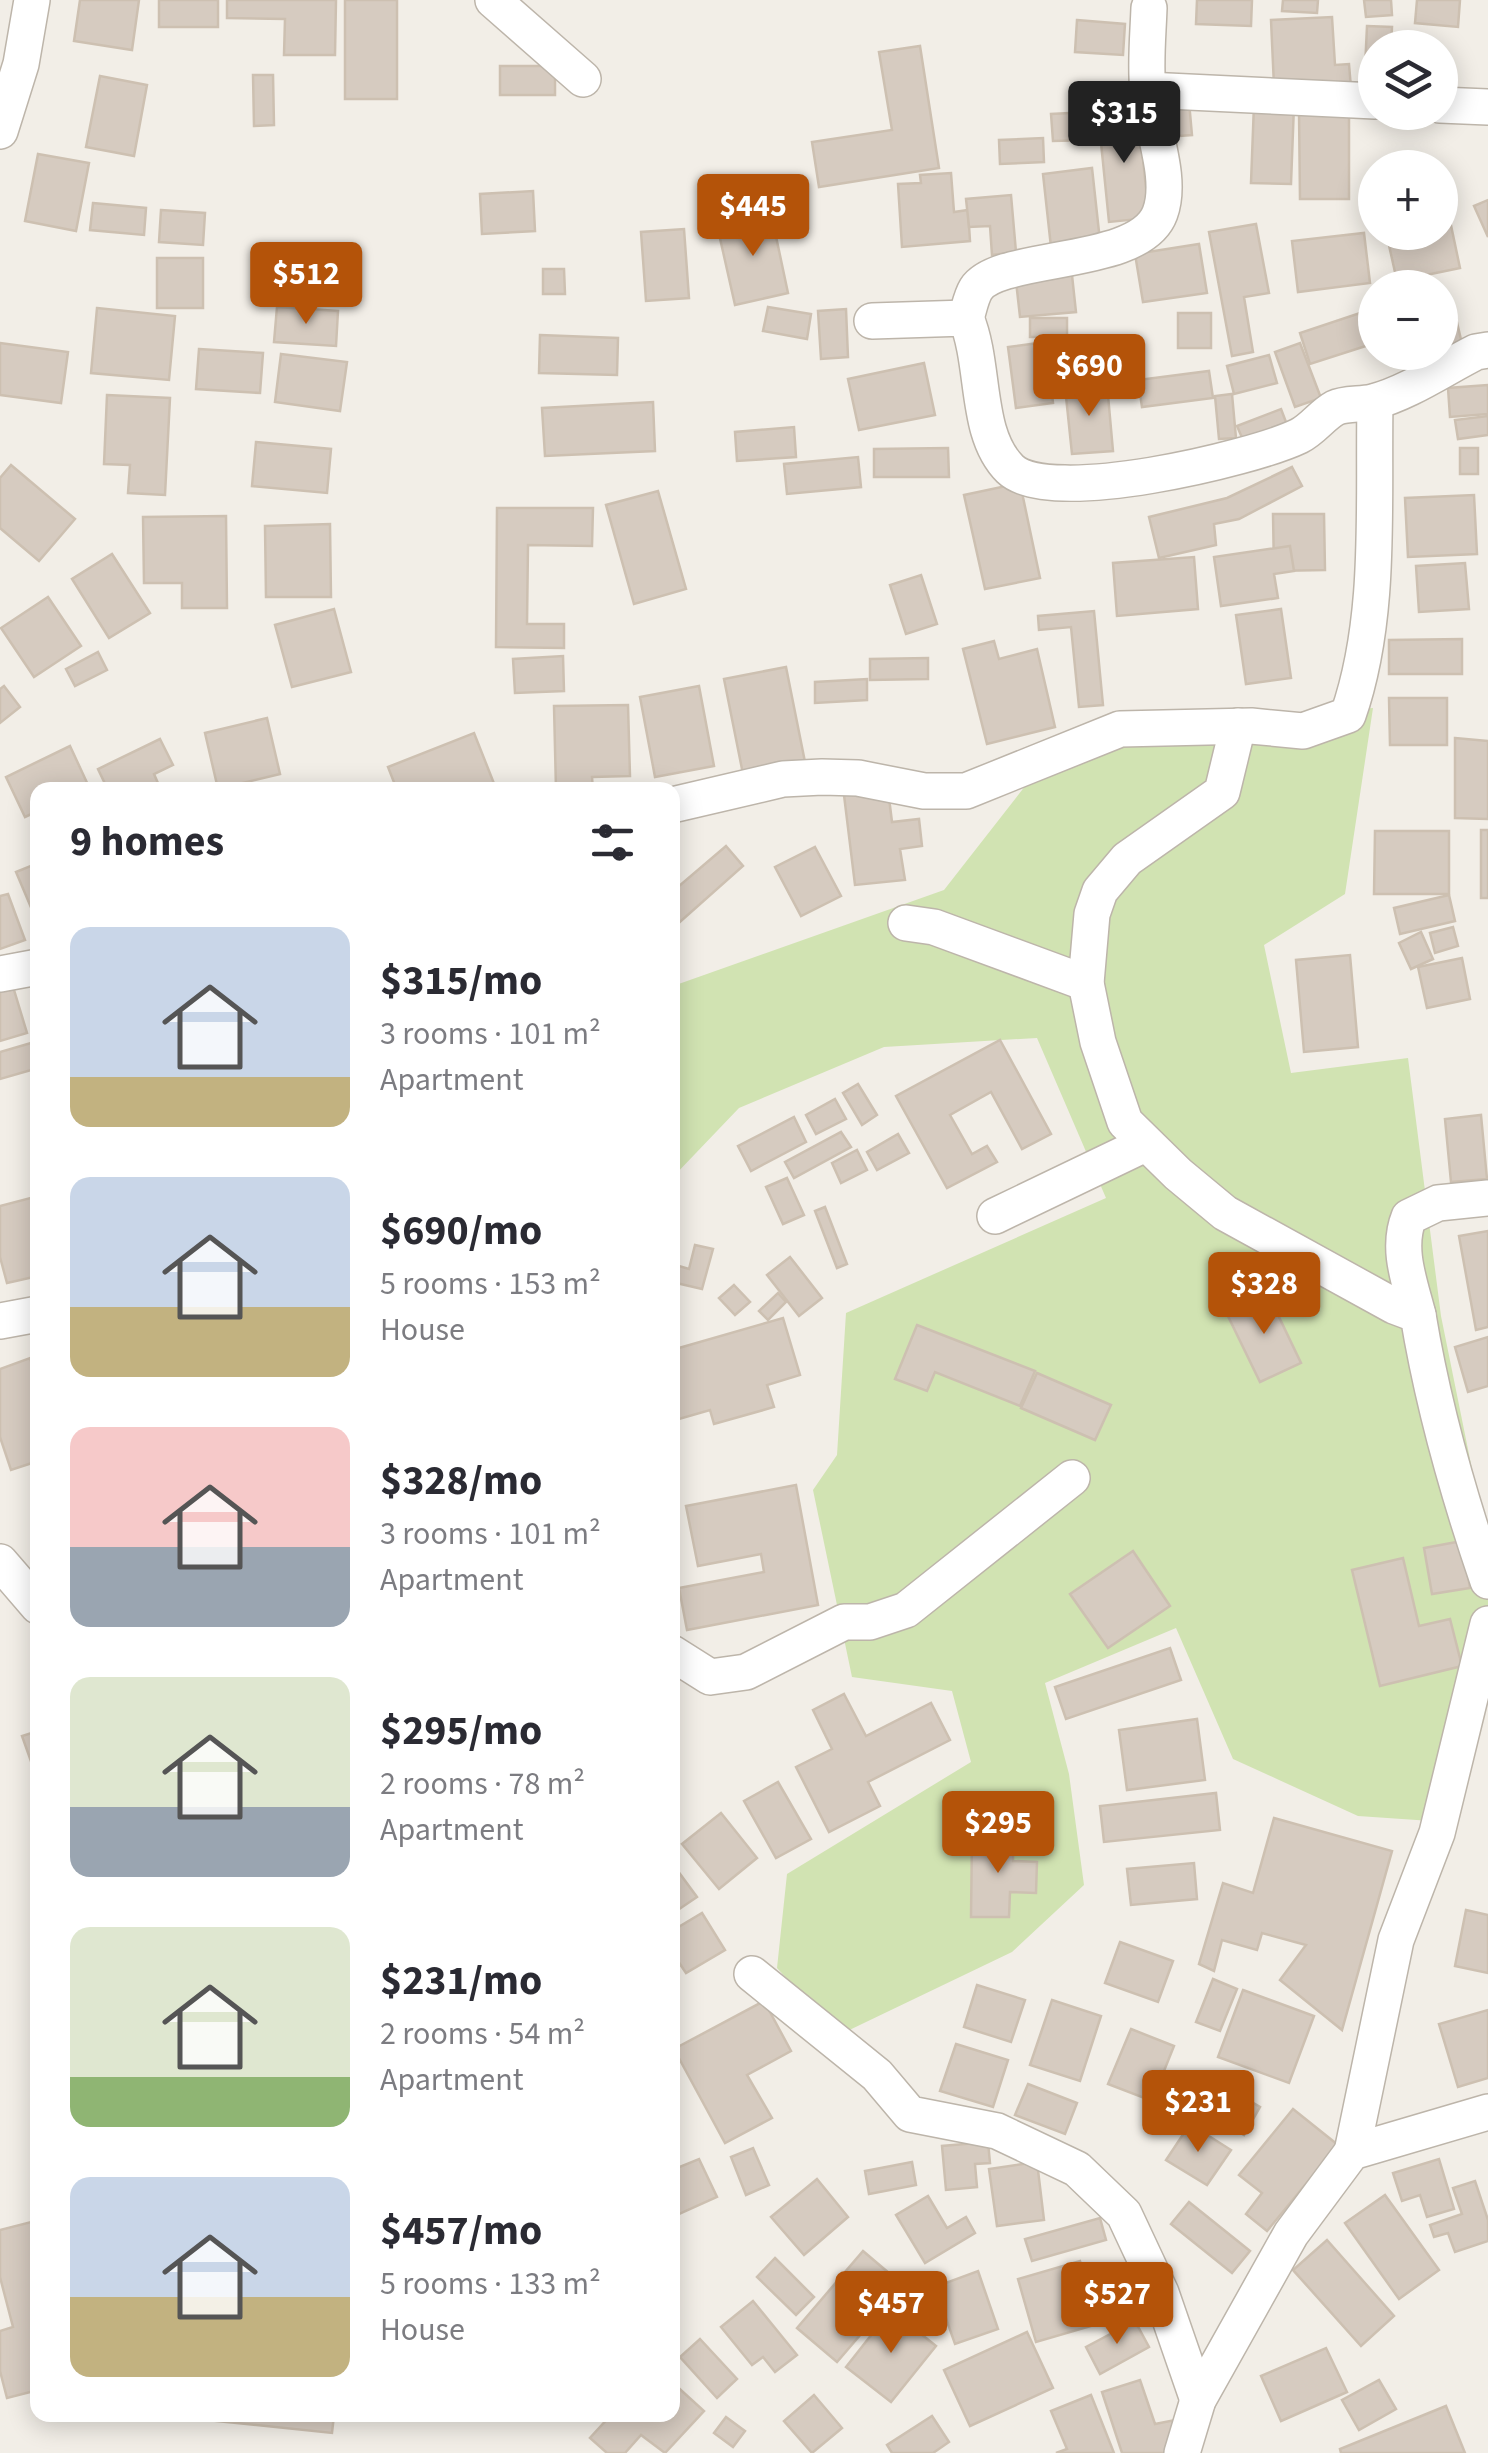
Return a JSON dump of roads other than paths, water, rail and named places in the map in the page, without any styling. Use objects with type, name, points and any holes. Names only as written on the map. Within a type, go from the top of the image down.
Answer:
[{"type":"street","points":[[0,131],[21,64],[32,0]]},
{"type":"street","points":[[493,0],[583,79]]},
{"type":"street","points":[[1149,8],[1148,90],[1164,195],[1154,224],[1072,260],[998,272],[977,287],[966,318],[977,344],[988,434],[1014,473],[1036,483],[1061,486],[1158,474],[1247,453],[1297,437],[1336,408],[1375,402],[1476,352],[1488,350]]},
{"type":"street","points":[[1148,90],[1358,101]]},
{"type":"street","points":[[1458,106],[1488,107]]},
{"type":"street","points":[[872,321],[966,318]]},
{"type":"street","points":[[680,802],[783,779],[822,777],[858,778],[924,791],[966,791],[1120,729],[1238,726],[1303,731],[1348,715],[1362,675],[1372,568],[1375,402]]},
{"type":"street","points":[[1238,726],[1222,792],[1127,859],[1100,892],[1092,914],[1086,984],[1098,1042],[1125,1122],[1144,1144],[1225,1213],[1394,1306],[1418,1315]]},
{"type":"street","points":[[906,923],[953,934],[1086,984]]},
{"type":"street","points":[[0,974],[30,968]]},
{"type":"street","points":[[995,1216],[1144,1144]]},
{"type":"street","points":[[1488,1198],[1438,1203],[1409,1217],[1403,1233],[1404,1260],[1450,1463],[1488,1581]]},
{"type":"street","points":[[0,1321],[30,1315]]},
{"type":"street","points":[[680,1657],[710,1677],[746,1672],[844,1622],[870,1622],[906,1610],[1072,1478]]},
{"type":"street","points":[[0,1562],[30,1597]]},
{"type":"street","points":[[1182,2453],[1198,2400],[1291,2234],[1352,2152],[1396,1940],[1437,1833],[1488,1624]]},
{"type":"street","points":[[752,1974],[876,2075],[910,2114],[996,2131],[1077,2169],[1124,2214],[1161,2293],[1198,2400]]},
{"type":"street","points":[[1352,2152],[1488,2112]]}]
